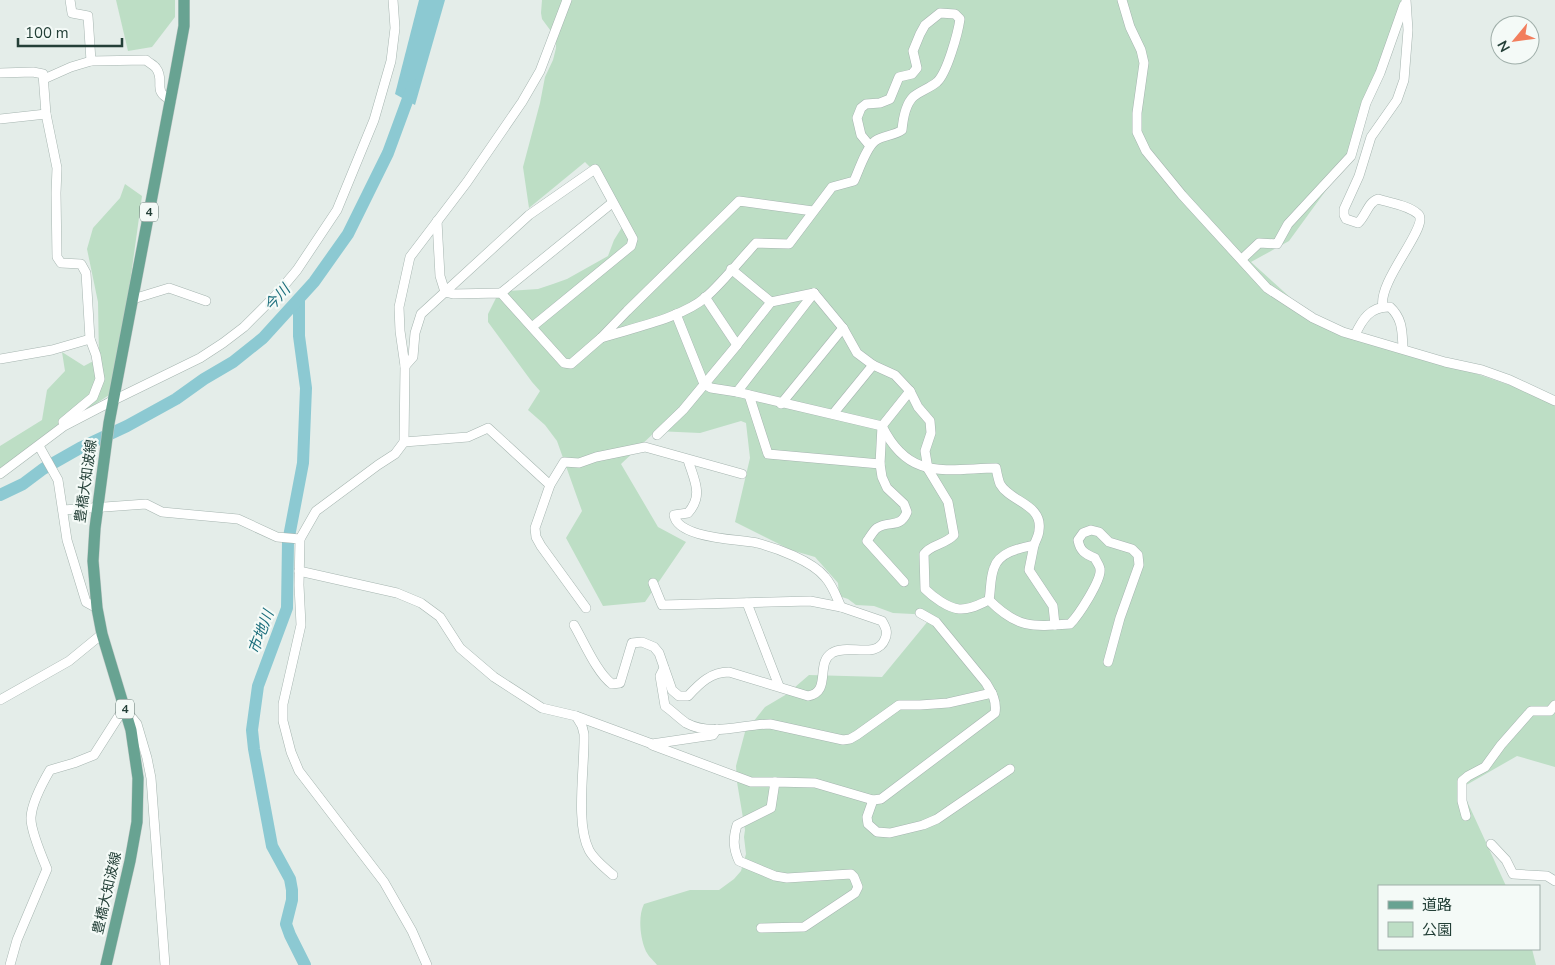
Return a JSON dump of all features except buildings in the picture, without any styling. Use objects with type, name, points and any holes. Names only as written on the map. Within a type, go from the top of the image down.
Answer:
[{"type":"main road","name":"豊橋大知波線","points":[[106,965],[137,822],[138,778],[131,730],[102,634],[97,608],[93,561],[97,507],[109,424],[184,26],[184,0]]},
{"type":"street","points":[[70,0],[72,13],[88,16],[91,61]]},
{"type":"street","points":[[0,474],[64,426],[200,358],[223,343],[244,327],[276,295],[297,270],[337,210],[372,127],[391,61],[396,28],[393,0]]},
{"type":"street","points":[[427,965],[412,932],[384,882],[299,771],[291,752],[283,721],[283,704],[301,625],[300,540],[316,511],[357,479],[395,454],[404,442],[405,366],[399,307],[410,257],[467,182],[522,102],[540,71],[567,0]]},
{"type":"street","points":[[1122,0],[1144,63],[1137,113],[1137,132],[1146,151],[1182,195],[1267,288],[1313,318],[1343,332],[1403,348],[1445,362],[1482,370],[1554,399]]},
{"type":"street","points":[[1242,259],[1259,243],[1278,244],[1288,224],[1350,156],[1366,104],[1380,73],[1406,0]]},
{"type":"street","points":[[1383,307],[1382,300],[1385,288],[1416,234],[1421,220],[1420,217],[1406,208],[1378,199],[1372,202],[1366,215],[1358,223],[1346,219],[1344,209],[1358,176],[1371,137],[1397,100],[1404,80],[1408,30],[1406,0]]},
{"type":"street","points":[[601,338],[690,308],[705,297],[756,242],[789,244],[832,186],[854,181],[870,146],[876,140],[896,134],[902,130],[903,116],[912,98],[938,81],[951,52],[958,27],[960,19],[955,14],[940,13],[925,25],[913,52],[917,68],[912,74],[899,77],[890,99],[880,103],[866,104],[861,108],[857,118],[861,135],[870,146]]},
{"type":"street","points":[[44,79],[71,67],[91,61],[146,60],[156,68],[160,77],[159,90],[163,96],[171,100]]},
{"type":"street","points":[[0,73],[33,72],[42,74],[46,114],[57,168],[58,257],[61,263],[81,264],[86,273],[90,339],[96,355],[100,379],[93,397],[63,422],[64,426]]},
{"type":"street","points":[[0,119],[46,114]]},
{"type":"street","points":[[405,366],[413,357],[415,333],[421,314],[528,215],[594,169],[633,239],[631,246],[532,327]]},
{"type":"street","points":[[501,294],[564,363],[572,364],[601,338],[739,201],[814,211]]},
{"type":"street","points":[[445,292],[453,294],[501,294],[612,203]]},
{"type":"street","points":[[437,221],[440,276],[445,292]]},
{"type":"street","points":[[731,269],[771,302]]},
{"type":"street","points":[[133,299],[169,288],[206,301]]},
{"type":"street","points":[[657,435],[672,422],[738,345],[771,302],[814,293]]},
{"type":"street","points":[[814,293],[843,328],[857,353],[872,365],[895,375],[910,391],[918,407],[930,421],[931,433],[925,451],[928,469],[948,502],[954,535],[949,541],[928,549],[924,554],[925,589],[932,596],[959,609],[973,607],[989,600]]},
{"type":"street","points":[[737,392],[814,293]]},
{"type":"street","points":[[705,297],[738,345]]},
{"type":"street","points":[[1355,336],[1364,318],[1383,307],[1390,307],[1399,318],[1402,326],[1403,348]]},
{"type":"street","points":[[676,314],[704,384],[711,388],[737,392],[781,404],[882,426],[887,436],[903,456],[928,469],[996,468],[1000,483],[1011,497],[1030,507],[1038,516],[1040,529],[1034,545],[1029,570],[1053,606],[1055,625]]},
{"type":"street","points":[[781,404],[843,328]]},
{"type":"street","points":[[0,359],[52,350],[90,339]]},
{"type":"street","points":[[833,414],[872,365]]},
{"type":"street","points":[[904,582],[867,541],[878,528],[896,524],[904,519],[908,512],[904,504],[887,488],[882,477],[880,464],[882,426],[910,391]]},
{"type":"street","points":[[748,395],[768,454],[880,464]]},
{"type":"street","points":[[404,442],[468,437],[488,428],[550,485]]},
{"type":"street","points":[[39,446],[58,480],[67,540],[86,602],[97,608]]},
{"type":"street","points":[[586,608],[536,537],[535,528],[550,485],[564,462],[579,463],[596,457],[645,447],[742,474]]},
{"type":"street","points":[[688,460],[697,491],[697,499],[688,512],[674,515],[674,519],[698,534],[717,539],[756,543],[794,555],[824,575],[833,588],[841,607]]},
{"type":"street","points":[[63,510],[146,504],[162,512],[238,519],[277,537],[300,540]]},
{"type":"street","points":[[989,600],[1002,613],[1024,624],[1070,624],[1076,618],[1100,577],[1100,569],[1095,558],[1085,554],[1079,547],[1078,540],[1083,534],[1091,530],[1099,532],[1109,542],[1132,549],[1138,555],[1139,565],[1120,618],[1108,662]]},
{"type":"street","points":[[989,600],[994,566],[1006,554],[1016,549],[1034,545]]},
{"type":"street","points":[[299,571],[397,592],[421,602],[440,617],[460,648],[494,677],[542,708],[576,716],[751,782],[815,783],[873,800],[881,799],[892,792],[995,713],[997,705],[992,693],[954,642],[936,622],[920,613]]},
{"type":"street","points":[[574,625],[596,663],[612,684],[620,683],[630,648],[635,642],[642,642],[654,647],[659,653],[672,690],[679,696],[688,696],[703,681],[719,672],[729,672],[808,696],[815,695],[821,685],[825,659],[831,653],[838,650],[870,650],[878,648],[884,643],[887,634],[882,621],[841,607],[810,601],[662,605],[653,583]]},
{"type":"street","points":[[747,603],[779,686]]},
{"type":"street","points":[[0,700],[69,661],[102,634]]},
{"type":"street","points":[[664,668],[660,676],[665,706],[686,722],[700,728],[717,729],[770,724],[843,740],[850,739],[899,704],[948,703],[992,693]]},
{"type":"street","points":[[1466,816],[1462,801],[1462,781],[1485,767],[1501,745],[1531,711],[1550,711],[1555,705]]},
{"type":"street","points":[[10,965],[17,940],[47,869],[37,844],[31,818],[45,780],[50,770],[74,763],[94,754],[124,708],[137,724],[148,764],[165,965]]},
{"type":"street","points":[[576,716],[584,734],[582,822],[584,838],[590,852],[614,875]]},
{"type":"street","points":[[652,744],[713,735],[717,729]]},
{"type":"street","points":[[873,800],[867,817],[868,824],[877,832],[890,833],[923,825],[937,819],[1010,769]]},
{"type":"street","points":[[761,928],[804,927],[855,893],[858,886],[851,874],[787,878],[775,876],[739,861],[735,852],[734,836],[737,825],[771,808],[775,782]]},
{"type":"street","points":[[1491,844],[1506,860],[1512,874],[1547,876],[1555,881]]},
{"type":"green space","points":[[116,0],[175,0],[175,17],[152,47],[128,51]]},
{"type":"green space","points":[[542,0],[1406,0],[1351,156],[1289,241],[1251,262],[1313,318],[1553,400],[1555,403],[1555,767],[1517,756],[1461,788],[1506,885],[1378,885],[1378,950],[1532,950],[1536,965],[657,965],[646,951],[642,938],[640,920],[644,904],[690,890],[719,890],[741,871],[746,854],[745,830],[736,766],[745,732],[765,707],[787,694],[809,675],[882,677],[933,615],[893,613],[874,606],[856,605],[848,599],[839,596],[838,583],[815,557],[791,550],[735,522],[750,458],[746,423],[741,421],[700,433],[656,431],[621,464],[658,527],[686,542],[645,602],[603,606],[566,538],[582,511],[557,441],[545,425],[528,410],[540,391],[488,322],[488,314],[497,296],[506,291],[538,289],[553,284],[567,279],[608,256],[614,240],[624,224],[597,174],[585,162],[529,208],[523,167],[545,77],[556,48],[556,38],[542,19]]},
{"type":"green space","points":[[125,184],[142,196],[125,319],[112,393],[0,468],[0,446],[42,420],[47,390],[65,371],[62,352],[84,366],[99,358],[98,302],[87,249],[93,228],[120,198]]},
{"type":"water","points":[[419,0],[445,0],[415,105],[395,94]]},
{"type":"waterway","name":"今川","points":[[0,495],[23,484],[43,469],[80,448],[127,426],[176,399],[204,379],[233,362],[263,338],[314,282],[348,234],[388,153],[413,85]]},
{"type":"waterway","name":"市地川","points":[[299,299],[299,336],[306,388],[303,463],[288,542],[287,608],[258,686],[252,730],[272,846],[290,879],[292,890],[292,900],[286,924],[305,965]]}]
